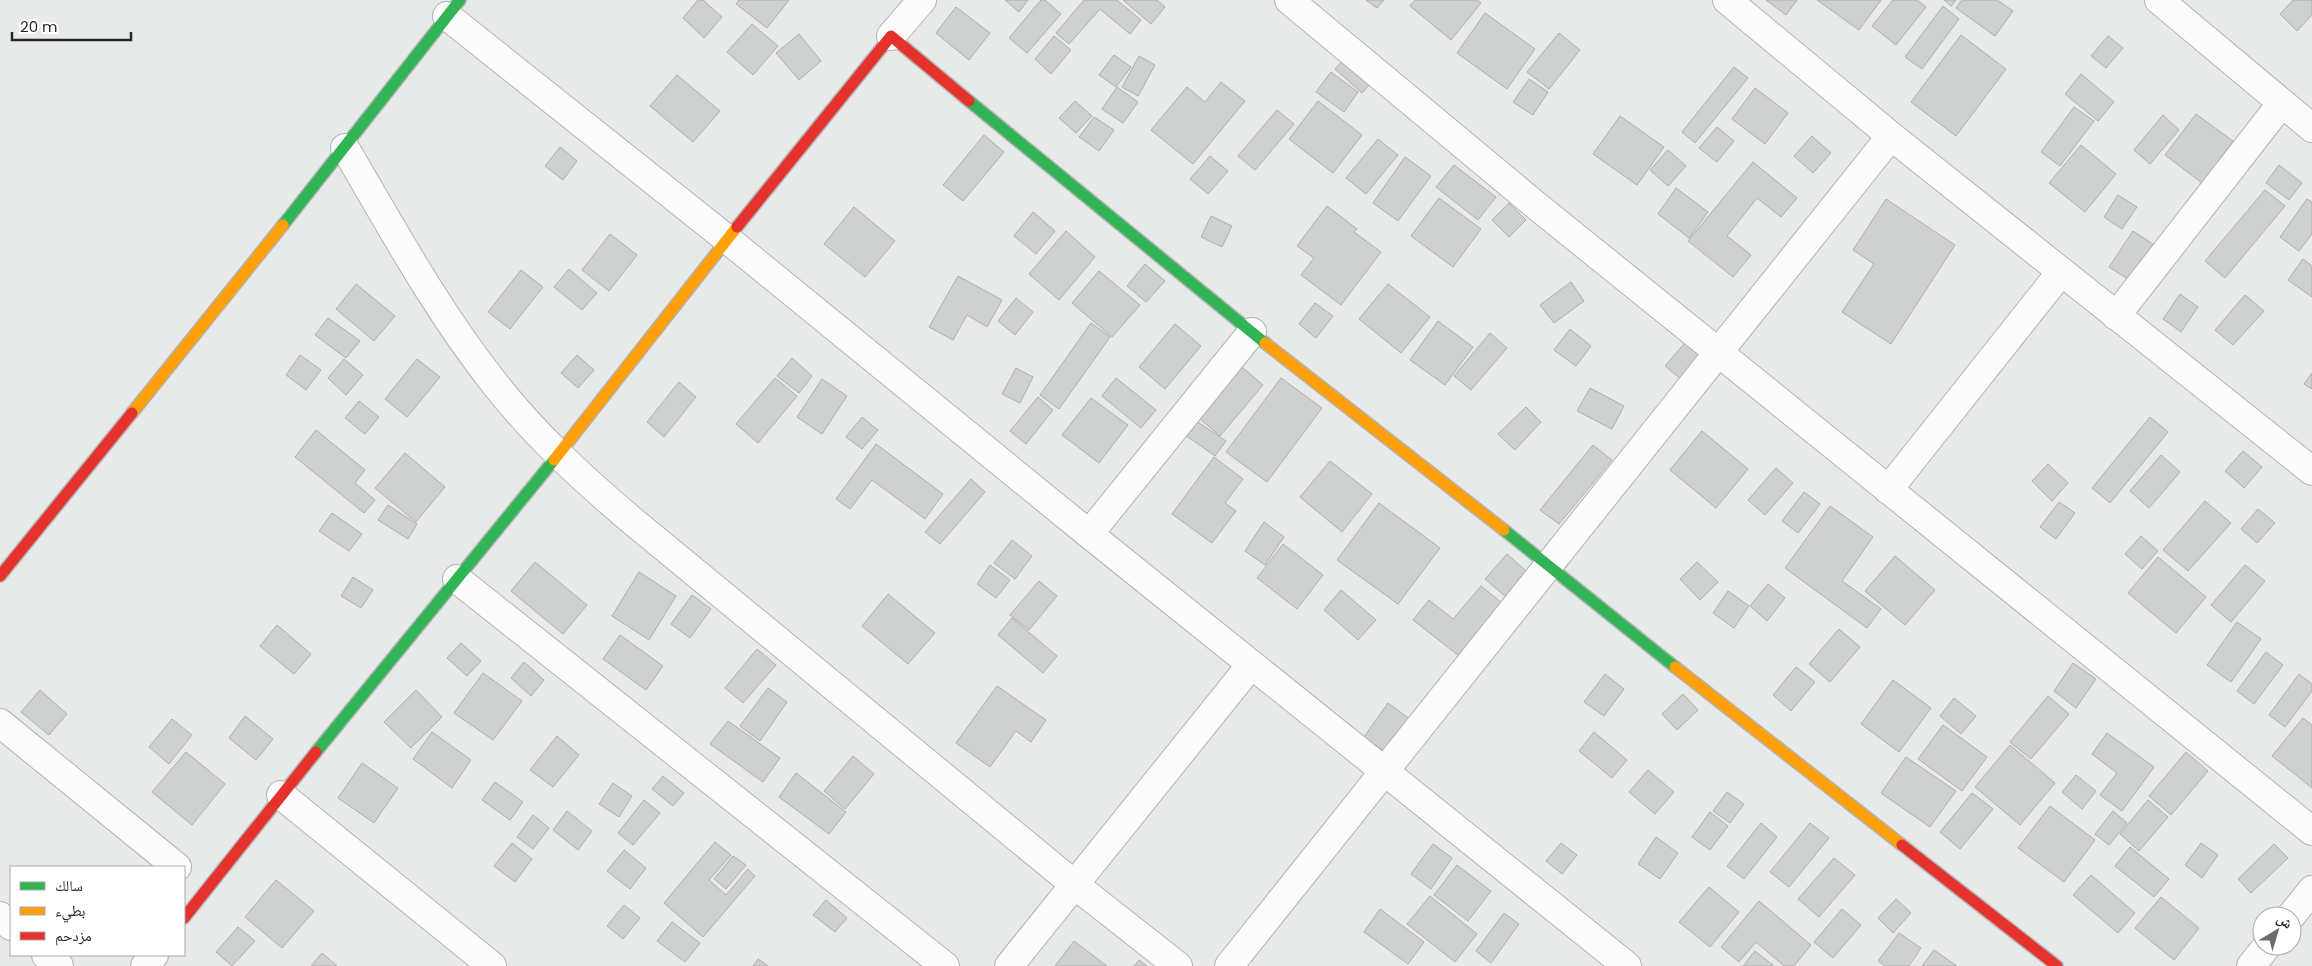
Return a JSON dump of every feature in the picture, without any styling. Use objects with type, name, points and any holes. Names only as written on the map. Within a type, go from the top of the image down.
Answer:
[{"type":"street","points":[[185,917],[281,794],[558,455],[727,239],[922,0]]},
{"type":"street","points":[[1289,0],[1488,166],[2312,831]]},
{"type":"street","points":[[1727,0],[1891,136],[2312,471]]},
{"type":"street","points":[[2159,0],[2312,128]]},
{"type":"street","points":[[0,576],[454,8],[727,239],[1251,665],[1386,771],[1627,966]]},
{"type":"street","points":[[892,36],[1087,199],[1252,332],[2057,966]]},
{"type":"street","points":[[2116,316],[2281,104]]},
{"type":"street","points":[[1229,966],[1891,136]]},
{"type":"street","points":[[344,148],[443,313],[496,386],[558,455],[629,518],[1075,885],[1178,966]]},
{"type":"street","points":[[1888,490],[2061,272]]},
{"type":"street","points":[[1089,534],[1252,332]]},
{"type":"street","points":[[457,579],[944,966]]},
{"type":"street","points":[[1009,966],[1251,665]]},
{"type":"street","points":[[0,723],[176,866]]},
{"type":"street","points":[[281,794],[492,966]]},
{"type":"street","points":[[185,874],[205,890]]},
{"type":"street","points":[[2299,906],[2312,890]]},
{"type":"street","points":[[0,916],[10,925]]},
{"type":"street","points":[[47,956],[59,966]]},
{"type":"street","points":[[145,966],[153,956]]},
{"type":"street","points":[[2251,966],[2259,956]]},
{"type":"building","points":[[698,0],[703,0],[722,17],[704,38],[683,18]]},
{"type":"building","points":[[739,0],[789,0],[767,28],[736,4]]},
{"type":"building","points":[[1005,0],[1028,0],[1019,12]]},
{"type":"building","points":[[1041,0],[1045,0],[1061,14],[1027,53],[1009,38]]},
{"type":"building","points":[[1084,0],[1117,0],[1141,20],[1130,34],[1100,9],[1069,44],[1056,33]]},
{"type":"building","points":[[1123,0],[1157,0],[1165,7],[1151,24]]},
{"type":"building","points":[[1366,0],[1384,0],[1377,8]]},
{"type":"building","points":[[1415,0],[1477,0],[1481,3],[1451,40],[1410,6]]},
{"type":"building","points":[[1766,0],[1797,0],[1786,15]]},
{"type":"building","points":[[1817,0],[1881,0],[1859,30]]},
{"type":"building","points":[[1893,0],[1917,0],[1926,7],[1896,45],[1872,26]]},
{"type":"building","points":[[1944,0],[1956,0],[1951,6]]},
{"type":"building","points":[[1962,0],[1997,0],[2013,11],[1995,36],[1956,8]]},
{"type":"building","points":[[2293,0],[2312,0],[2312,15],[2297,31],[2280,14]]},
{"type":"building","points":[[1943,6],[1959,19],[1922,69],[1905,57]]},
{"type":"building","points":[[956,7],[990,33],[969,60],[936,33]]},
{"type":"building","points":[[1485,13],[1535,49],[1507,89],[1457,53]]},
{"type":"building","points":[[752,24],[778,46],[753,75],[727,52]]},
{"type":"building","points":[[1559,33],[1580,50],[1549,89],[1527,72]]},
{"type":"building","points":[[799,34],[821,61],[799,80],[776,53]]},
{"type":"building","points":[[1961,35],[2006,69],[1956,136],[1911,102]]},
{"type":"building","points":[[1054,36],[1071,50],[1051,74],[1035,59]]},
{"type":"building","points":[[2108,36],[2123,48],[2106,68],[2091,56]]},
{"type":"building","points":[[1114,55],[1131,67],[1116,87],[1099,75]]},
{"type":"building","points":[[1139,56],[1155,65],[1138,96],[1122,87]]},
{"type":"building","points":[[1344,59],[1371,83],[1362,93],[1335,69]]},
{"type":"building","points":[[1734,67],[1748,78],[1695,143],[1682,132]]},
{"type":"building","points":[[1331,72],[1358,92],[1344,112],[1316,92]]},
{"type":"building","points":[[2081,74],[2114,102],[2098,121],[2065,94]]},
{"type":"building","points":[[677,75],[720,111],[693,142],[650,106]]},
{"type":"building","points":[[1529,79],[1548,92],[1533,115],[1513,102]]},
{"type":"building","points":[[1221,82],[1245,101],[1193,164],[1151,130],[1187,87],[1205,102]]},
{"type":"building","points":[[1117,87],[1138,102],[1123,123],[1102,109]]},
{"type":"building","points":[[1755,88],[1788,113],[1765,144],[1732,119]]},
{"type":"building","points":[[1075,101],[1092,116],[1076,133],[1059,118]]},
{"type":"building","points":[[1318,101],[1362,135],[1333,173],[1289,139]]},
{"type":"building","points":[[2074,107],[2094,121],[2060,166],[2041,152]]},
{"type":"building","points":[[1277,110],[1294,124],[1255,170],[1238,156]]},
{"type":"building","points":[[2196,114],[2233,141],[2202,183],[2165,155]]},
{"type":"building","points":[[2163,115],[2179,130],[2150,164],[2134,150]]},
{"type":"building","points":[[1620,116],[1664,147],[1637,185],[1593,154]]},
{"type":"building","points":[[1094,117],[1114,130],[1099,151],[1079,137]]},
{"type":"building","points":[[1717,127],[1734,141],[1717,162],[1699,148]]},
{"type":"building","points":[[984,135],[1004,152],[963,201],[943,185]]},
{"type":"building","points":[[1812,136],[1831,153],[1813,173],[1794,156]]},
{"type":"building","points":[[1378,139],[1398,155],[1366,194],[1346,178]]},
{"type":"building","points":[[2081,145],[2116,174],[2085,212],[2049,183]]},
{"type":"building","points":[[560,147],[577,161],[563,180],[545,166]]},
{"type":"building","points":[[1668,150],[1686,166],[1668,186],[1650,170]]},
{"type":"building","points":[[1210,156],[1228,171],[1208,194],[1190,179]]},
{"type":"building","points":[[1405,157],[1431,176],[1398,221],[1373,203]]},
{"type":"building","points":[[1753,162],[1797,198],[1781,217],[1757,198],[1727,236],[1751,255],[1733,277],[1688,241]]},
{"type":"building","points":[[1454,165],[1496,197],[1478,220],[1436,187]]},
{"type":"building","points":[[2279,165],[2302,183],[2289,200],[2266,183]]},
{"type":"building","points":[[1676,188],[1708,212],[1689,238],[1658,214]]},
{"type":"building","points":[[2265,190],[2285,206],[2225,278],[2205,261]]},
{"type":"building","points":[[2118,195],[2137,207],[2122,229],[2104,217]]},
{"type":"building","points":[[1439,198],[1481,229],[1453,267],[1411,236]]},
{"type":"building","points":[[1886,199],[1955,245],[1891,344],[1842,312],[1874,264],[1853,250]]},
{"type":"building","points":[[2307,199],[2312,202],[2312,234],[2299,251],[2280,237]]},
{"type":"building","points":[[1509,203],[1526,220],[1509,237],[1492,220]]},
{"type":"building","points":[[1327,206],[1357,229],[1354,232],[1381,252],[1341,305],[1301,275],[1314,258],[1297,246]]},
{"type":"building","points":[[854,207],[895,241],[865,277],[824,244]]},
{"type":"building","points":[[1033,212],[1055,231],[1036,254],[1014,236]]},
{"type":"building","points":[[1211,216],[1232,226],[1222,247],[1201,237]]},
{"type":"building","points":[[1066,231],[1095,257],[1059,300],[1029,274]]},
{"type":"building","points":[[2133,231],[2153,244],[2129,280],[2109,267]]},
{"type":"building","points":[[610,234],[637,255],[609,291],[582,270]]},
{"type":"building","points":[[2303,259],[2312,266],[2312,297],[2288,280]]},
{"type":"building","points":[[1145,264],[1165,281],[1146,302],[1127,286]]},
{"type":"building","points":[[569,269],[597,293],[582,310],[554,287]]},
{"type":"building","points":[[521,270],[543,287],[510,329],[488,312]]},
{"type":"building","points":[[1099,271],[1140,305],[1112,337],[1072,303]]},
{"type":"building","points":[[958,276],[1002,300],[987,327],[967,315],[953,340],[929,327]]},
{"type":"building","points":[[1571,282],[1584,301],[1554,323],[1540,305]]},
{"type":"building","points":[[356,284],[395,316],[374,341],[336,309]]},
{"type":"building","points":[[1388,284],[1430,317],[1401,353],[1359,319]]},
{"type":"building","points":[[2180,294],[2198,307],[2181,332],[2163,319]]},
{"type":"building","points":[[2245,295],[2264,311],[2233,345],[2215,330]]},
{"type":"building","points":[[1016,298],[1033,312],[1015,335],[998,321]]},
{"type":"building","points":[[1315,303],[1333,316],[1316,338],[1299,324]]},
{"type":"building","points":[[328,318],[360,341],[346,358],[315,335]]},
{"type":"building","points":[[1438,321],[1473,347],[1445,385],[1410,360]]},
{"type":"building","points":[[1091,323],[1110,337],[1059,409],[1040,395]]},
{"type":"building","points":[[1175,324],[1201,346],[1165,389],[1139,367]]},
{"type":"building","points":[[1570,329],[1591,346],[1576,366],[1554,350]]},
{"type":"building","points":[[1490,333],[1507,348],[1471,390],[1454,376]]},
{"type":"building","points":[[1690,337],[1718,362],[1694,390],[1665,366]]},
{"type":"building","points":[[1223,351],[1263,385],[1220,436],[1180,402]]},
{"type":"building","points":[[300,355],[321,370],[306,390],[286,375]]},
{"type":"building","points":[[577,355],[594,370],[578,388],[561,373]]},
{"type":"building","points":[[792,358],[812,376],[799,393],[777,376]]},
{"type":"building","points":[[344,359],[363,375],[346,395],[328,378]]},
{"type":"building","points":[[417,359],[440,377],[407,417],[385,399]]},
{"type":"building","points":[[1016,368],[1033,377],[1020,403],[1002,394]]},
{"type":"building","points":[[2312,373],[2312,389],[2304,384]]},
{"type":"building","points":[[775,378],[797,396],[758,443],[736,424]]},
{"type":"building","points":[[1116,378],[1156,410],[1141,428],[1102,396]]},
{"type":"building","points":[[1281,378],[1322,408],[1267,482],[1226,452]]},
{"type":"building","points":[[822,379],[847,396],[822,434],[797,417]]},
{"type":"building","points":[[679,382],[696,397],[664,437],[647,422]]},
{"type":"building","points":[[1590,388],[1624,406],[1612,429],[1577,411]]},
{"type":"building","points":[[1038,397],[1053,410],[1026,444],[1010,431]]},
{"type":"building","points":[[1091,398],[1128,425],[1099,463],[1062,435]]},
{"type":"building","points":[[359,401],[379,417],[365,434],[345,418]]},
{"type":"building","points":[[1526,407],[1541,422],[1515,450],[1498,434]]},
{"type":"building","points":[[1181,411],[1226,441],[1215,456],[1171,425]]},
{"type":"building","points":[[862,417],[878,430],[862,449],[846,437]]},
{"type":"building","points":[[2150,417],[2168,432],[2110,503],[2092,488]]},
{"type":"building","points":[[316,430],[365,470],[355,483],[375,500],[364,513],[295,457]]},
{"type":"building","points":[[1702,431],[1748,469],[1716,508],[1670,470]]},
{"type":"building","points":[[876,444],[943,494],[925,519],[872,480],[850,509],[836,499]]},
{"type":"building","points":[[1593,445],[1612,460],[1559,524],[1540,510]]},
{"type":"building","points":[[2243,451],[2262,467],[2244,488],[2225,471]]},
{"type":"building","points":[[405,453],[445,487],[416,522],[375,488]]},
{"type":"building","points":[[2161,455],[2180,472],[2149,508],[2130,491]]},
{"type":"building","points":[[1214,457],[1243,479],[1225,503],[1236,511],[1212,543],[1172,514]]},
{"type":"building","points":[[1330,461],[1372,494],[1342,532],[1300,497]]},
{"type":"building","points":[[2048,464],[2068,483],[2052,501],[2032,481]]},
{"type":"building","points":[[1776,468],[1793,483],[1765,515],[1748,500]]},
{"type":"building","points":[[971,479],[985,492],[940,544],[925,532]]},
{"type":"building","points":[[1804,492],[1820,504],[1798,533],[1782,521]]},
{"type":"building","points":[[2205,501],[2231,523],[2188,571],[2163,550]]},
{"type":"building","points":[[2059,502],[2075,513],[2056,539],[2040,527]]},
{"type":"building","points":[[1379,503],[1440,548],[1398,604],[1337,560]]},
{"type":"building","points":[[388,505],[417,524],[408,539],[378,520]]},
{"type":"building","points":[[1830,506],[1873,537],[1842,581],[1881,609],[1867,628],[1785,568]]},
{"type":"building","points":[[2258,509],[2275,523],[2257,543],[2241,529]]},
{"type":"building","points":[[332,513],[362,534],[349,551],[319,531]]},
{"type":"building","points":[[1264,522],[1284,537],[1265,565],[1245,551]]},
{"type":"building","points":[[2141,536],[2158,551],[2142,569],[2125,554]]},
{"type":"building","points":[[1012,540],[1032,556],[1015,579],[994,563]]},
{"type":"building","points":[[1283,544],[1323,575],[1297,609],[1257,578]]},
{"type":"building","points":[[1507,554],[1526,571],[1505,596],[1485,579]]},
{"type":"building","points":[[1895,556],[1935,590],[1905,625],[1865,591]]},
{"type":"building","points":[[2158,557],[2206,597],[2176,633],[2128,593]]},
{"type":"building","points":[[535,562],[587,605],[563,634],[511,591]]},
{"type":"building","points":[[1697,562],[1718,582],[1700,600],[1680,579]]},
{"type":"building","points":[[990,565],[1010,580],[996,598],[977,584]]},
{"type":"building","points":[[2245,565],[2265,581],[2231,622],[2211,605]]},
{"type":"building","points":[[639,572],[676,596],[649,640],[612,616]]},
{"type":"building","points":[[353,577],[373,590],[361,608],[341,596]]},
{"type":"building","points":[[1039,581],[1057,596],[1029,630],[1010,615]]},
{"type":"building","points":[[1768,584],[1785,598],[1767,621],[1750,606]]},
{"type":"building","points":[[1481,586],[1502,603],[1459,656],[1413,620],[1429,600],[1453,619]]},
{"type":"building","points":[[1341,590],[1376,620],[1358,640],[1324,610]]},
{"type":"building","points":[[1728,591],[1749,606],[1734,628],[1713,613]]},
{"type":"building","points":[[888,594],[935,633],[908,664],[862,626]]},
{"type":"building","points":[[692,595],[711,609],[690,638],[671,624]]},
{"type":"building","points":[[1012,618],[1057,656],[1043,673],[998,635]]},
{"type":"building","points":[[2237,622],[2261,639],[2231,682],[2207,665]]},
{"type":"building","points":[[277,625],[311,654],[294,674],[260,646]]},
{"type":"building","points":[[1839,629],[1860,647],[1830,682],[1809,664]]},
{"type":"building","points":[[620,635],[663,666],[646,690],[603,659]]},
{"type":"building","points":[[461,643],[481,661],[467,676],[447,658]]},
{"type":"building","points":[[757,649],[776,665],[743,703],[725,688]]},
{"type":"building","points":[[2266,652],[2283,665],[2254,704],[2237,691]]},
{"type":"building","points":[[524,662],[544,680],[531,696],[511,678]]},
{"type":"building","points":[[2073,663],[2096,679],[2076,708],[2054,691]]},
{"type":"building","points":[[1796,667],[1815,682],[1791,711],[1773,695]]},
{"type":"building","points":[[483,673],[522,701],[493,740],[454,713]]},
{"type":"building","points":[[1605,674],[1624,689],[1604,716],[1584,702]]},
{"type":"building","points":[[2299,674],[2312,684],[2312,691],[2285,727],[2269,715]]},
{"type":"building","points":[[1893,680],[1931,708],[1899,752],[1861,724]]},
{"type":"building","points":[[997,686],[1046,720],[1031,742],[1016,731],[990,767],[956,743]]},
{"type":"building","points":[[768,688],[787,702],[760,741],[740,726]]},
{"type":"building","points":[[40,690],[67,714],[49,735],[21,712]]},
{"type":"building","points":[[416,690],[442,717],[411,748],[384,722]]},
{"type":"building","points":[[1683,694],[1698,710],[1677,730],[1662,714]]},
{"type":"building","points":[[2048,696],[2069,714],[2031,759],[2010,742]]},
{"type":"building","points":[[1954,698],[1976,716],[1961,734],[1940,716]]},
{"type":"building","points":[[1388,703],[1418,725],[1394,758],[1364,737]]},
{"type":"building","points":[[245,716],[273,739],[256,760],[229,738]]},
{"type":"building","points":[[2303,718],[2312,725],[2312,788],[2272,756]]},
{"type":"building","points":[[172,719],[192,735],[169,764],[149,747]]},
{"type":"building","points":[[728,721],[780,758],[763,782],[710,744]]},
{"type":"building","points":[[1943,725],[1987,757],[1962,791],[1918,759]]},
{"type":"building","points":[[432,732],[471,760],[452,788],[413,759]]},
{"type":"building","points":[[1594,732],[1627,760],[1612,778],[1579,751]]},
{"type":"building","points":[[2107,733],[2154,767],[2122,811],[2100,795],[2117,773],[2092,754]]},
{"type":"building","points":[[557,736],[579,755],[553,787],[530,770]]},
{"type":"building","points":[[2010,745],[2055,783],[2020,825],[1975,787]]},
{"type":"building","points":[[186,752],[225,784],[192,825],[152,792]]},
{"type":"building","points":[[2186,752],[2208,771],[2171,815],[2149,796]]},
{"type":"building","points":[[853,756],[874,774],[845,809],[824,791]]},
{"type":"building","points":[[1906,757],[1956,791],[1930,827],[1881,793]]},
{"type":"building","points":[[362,763],[398,788],[374,823],[338,798]]},
{"type":"building","points":[[1648,770],[1674,792],[1655,814],[1629,792]]},
{"type":"building","points":[[796,773],[846,812],[829,834],[779,797]]},
{"type":"building","points":[[2076,775],[2096,791],[2082,809],[2062,792]]},
{"type":"building","points":[[663,776],[684,793],[673,806],[652,789]]},
{"type":"building","points":[[495,782],[523,802],[510,820],[482,800]]},
{"type":"building","points":[[613,783],[632,796],[619,817],[599,804]]},
{"type":"building","points":[[1727,792],[1744,804],[1730,823],[1713,811]]},
{"type":"building","points":[[1972,793],[1993,809],[1960,849],[1940,832]]},
{"type":"building","points":[[644,800],[660,813],[633,845],[618,833]]},
{"type":"building","points":[[2148,800],[2168,817],[2139,851],[2120,834]]},
{"type":"building","points":[[2050,806],[2095,840],[2064,882],[2018,848]]},
{"type":"building","points":[[567,811],[592,831],[578,850],[553,830]]},
{"type":"building","points":[[2113,811],[2127,823],[2109,845],[2095,834]]},
{"type":"building","points":[[1710,812],[1728,826],[1710,850],[1692,837]]},
{"type":"building","points":[[533,815],[549,828],[533,849],[517,837]]},
{"type":"building","points":[[1761,823],[1777,837],[1744,879],[1727,866]]},
{"type":"building","points":[[1810,823],[1829,838],[1789,887],[1770,872]]},
{"type":"building","points":[[1656,837],[1678,853],[1660,879],[1638,864]]},
{"type":"building","points":[[715,842],[731,855],[709,880],[726,895],[748,869],[755,876],[703,937],[664,903]]},
{"type":"building","points":[[512,843],[532,859],[515,882],[494,866]]},
{"type":"building","points":[[1561,843],[1577,855],[1562,874],[1546,861]]},
{"type":"building","points":[[2201,843],[2218,855],[2202,878],[2185,865]]},
{"type":"building","points":[[1433,844],[1452,858],[1431,889],[1411,874]]},
{"type":"building","points":[[2274,844],[2288,858],[2251,893],[2238,879]]},
{"type":"building","points":[[2130,847],[2169,879],[2154,897],[2115,866]]},
{"type":"building","points":[[624,850],[646,868],[630,889],[607,871]]},
{"type":"building","points":[[733,856],[746,865],[726,889],[714,879]]},
{"type":"building","points":[[1834,858],[1855,875],[1819,917],[1798,899]]},
{"type":"building","points":[[1457,865],[1491,891],[1468,921],[1434,895]]},
{"type":"building","points":[[2091,875],[2135,913],[2118,933],[2073,895]]},
{"type":"building","points":[[276,880],[314,911],[282,948],[245,917]]},
{"type":"building","points":[[1709,887],[1739,912],[1710,947],[1679,922]]},
{"type":"building","points":[[1430,896],[1477,934],[1455,962],[1407,924]]},
{"type":"building","points":[[2161,897],[2199,928],[2174,960],[2135,928]]},
{"type":"building","points":[[1896,899],[1911,913],[1893,933],[1878,918]]},
{"type":"building","points":[[826,900],[847,918],[835,932],[813,915]]},
{"type":"building","points":[[1759,901],[1811,945],[1794,966],[1784,966],[1756,942],[1739,962],[1721,947]]},
{"type":"building","points":[[624,905],[640,918],[623,939],[607,926]]},
{"type":"building","points":[[1380,909],[1424,942],[1408,964],[1364,932]]},
{"type":"building","points":[[1842,909],[1861,925],[1833,958],[1814,942]]},
{"type":"building","points":[[1504,913],[1519,924],[1491,963],[1476,951]]},
{"type":"building","points":[[672,922],[700,943],[685,962],[657,941]]},
{"type":"building","points":[[238,927],[255,941],[232,966],[216,952]]},
{"type":"building","points":[[1899,933],[1921,948],[1909,966],[1885,966],[1878,961]]},
{"type":"building","points":[[1074,941],[1107,966],[1055,966]]},
{"type":"building","points":[[1934,950],[1957,966],[1922,966]]},
{"type":"building","points":[[1755,951],[1773,965],[1773,966],[1743,966]]},
{"type":"building","points":[[322,953],[337,966],[311,966]]},
{"type":"building","points":[[758,959],[768,966],[753,966]]},
{"type":"building","points":[[1139,960],[1147,966],[1134,966]]},
{"type":"traffic: fast","points":[[283,225],[460,0]]},
{"type":"traffic: fast","points":[[969,101],[1265,343]]},
{"type":"traffic: fast","points":[[316,752],[554,460]]},
{"type":"traffic: fast","points":[[1504,530],[1675,667]]},
{"type":"traffic: slow","points":[[132,413],[283,225]]},
{"type":"traffic: slow","points":[[554,460],[737,227]]},
{"type":"traffic: slow","points":[[1265,343],[1504,530]]},
{"type":"traffic: slow","points":[[1675,667],[1902,845]]},
{"type":"traffic: jam","points":[[737,227],[891,36],[969,101]]},
{"type":"traffic: jam","points":[[0,576],[132,413]]},
{"type":"traffic: jam","points":[[185,917],[316,752]]},
{"type":"traffic: jam","points":[[1902,845],[2057,966]]}]
